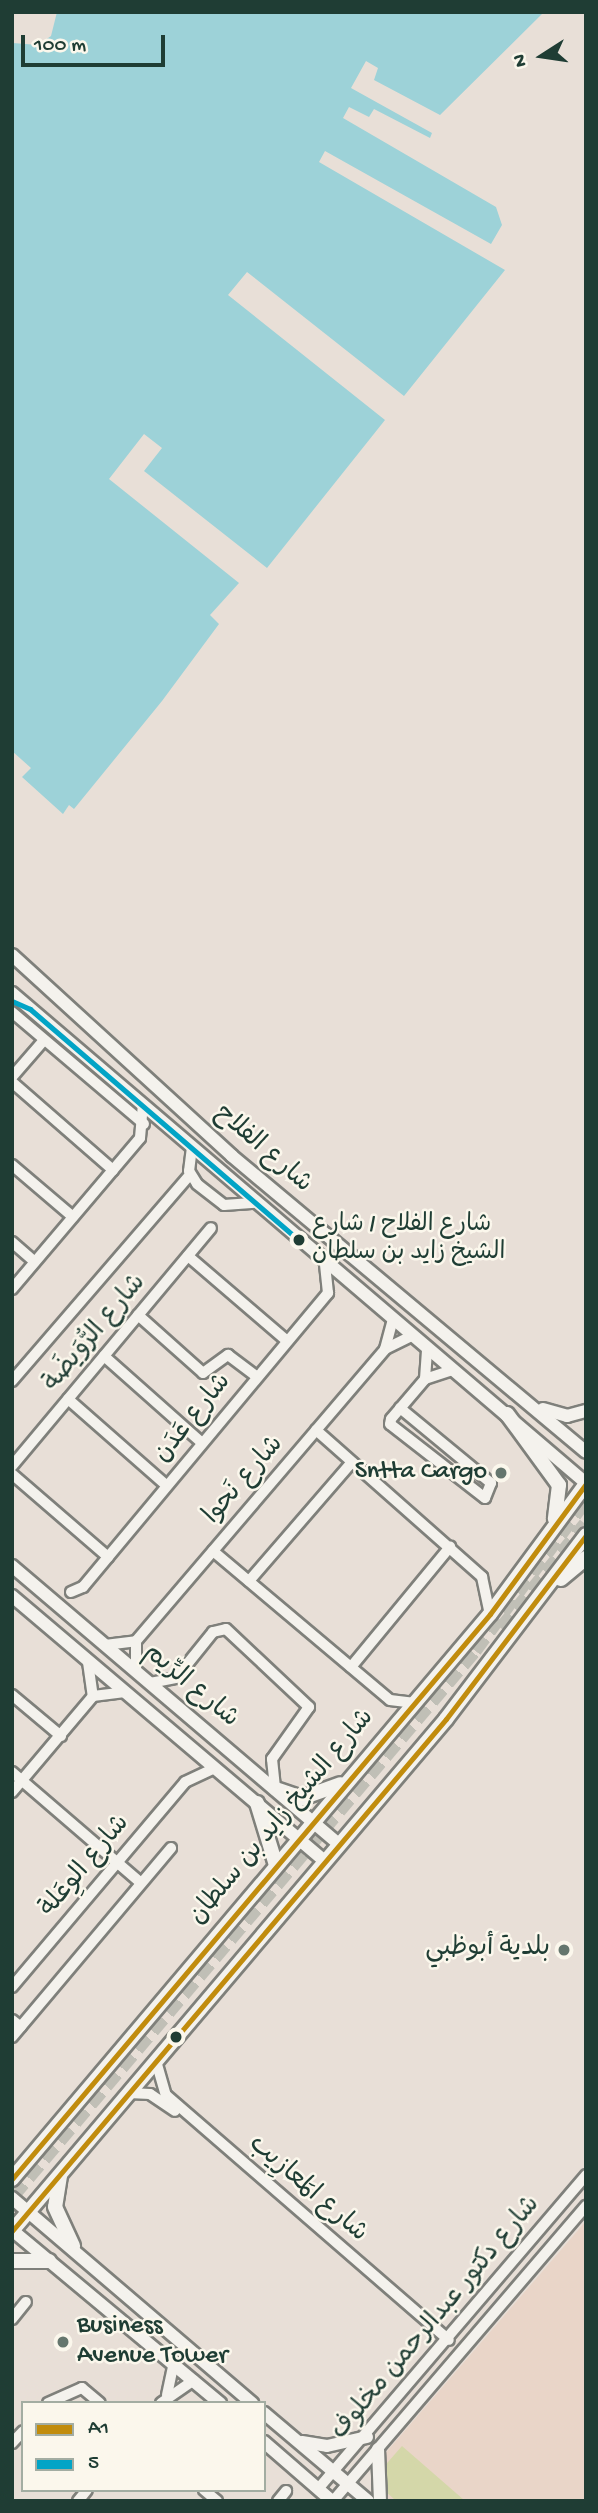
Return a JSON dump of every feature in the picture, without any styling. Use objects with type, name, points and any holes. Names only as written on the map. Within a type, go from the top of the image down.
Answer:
[{"type":"main road","points":[[507,1414],[545,1461],[562,1494],[559,1512],[525,1571]]},
{"type":"main road","name":"شارع الشيخ زايد بن سلطان","points":[[12,2179],[297,1837],[490,1614],[525,1571],[586,1484]]},
{"type":"main road","points":[[12,2231],[325,1861],[541,1596],[586,1535]]},
{"type":"main road","points":[[541,1596],[586,1558]]},
{"type":"main road","points":[[276,1789],[302,1798],[342,1784]]},
{"type":"main road","points":[[257,1803],[276,1865]]},
{"type":"main road","points":[[12,2161],[36,2151]]},
{"type":"main road","points":[[61,2172],[55,2207],[73,2246]]},
{"type":"main road","points":[[12,2261],[49,2260]]},
{"type":"street","name":"شارع الفلاح","points":[[12,955],[232,1156],[586,1452]]},
{"type":"street","name":"شارع الفلاح","points":[[12,993],[586,1484]]},
{"type":"street","points":[[12,1001],[30,1009]]},
{"type":"street","points":[[12,1013],[144,1124]]},
{"type":"street","points":[[44,1040],[12,1080],[113,1170]]},
{"type":"street","points":[[82,1072],[92,1062]]},
{"type":"street","points":[[12,1289],[113,1170],[144,1124],[143,1105]]},
{"type":"street","points":[[12,1381],[190,1175],[192,1147]]},
{"type":"street","points":[[12,1165],[74,1217]]},
{"type":"street","points":[[190,1175],[221,1204],[255,1203]]},
{"type":"street","name":"شارع الرُّوَيضَة","points":[[12,1466],[211,1228]]},
{"type":"street","points":[[12,1242],[35,1262]]},
{"type":"street","points":[[188,1256],[287,1341]]},
{"type":"street","name":"شارع عَدَن","points":[[71,1592],[108,1557],[256,1376],[328,1293],[326,1263]]},
{"type":"street","points":[[138,1315],[203,1373],[228,1355],[256,1376]]},
{"type":"street","name":"شارع نَحوا","points":[[385,1349],[393,1320]]},
{"type":"street","name":"شارع نَحوا","points":[[136,1641],[385,1349],[412,1336]]},
{"type":"street","points":[[425,1379],[427,1350]]},
{"type":"street","points":[[104,1356],[201,1442]]},
{"type":"street","points":[[400,1408],[491,1483],[485,1498],[391,1426],[400,1408],[425,1379],[452,1370]]},
{"type":"street","points":[[519,1394],[556,1415],[586,1412]]},
{"type":"street","points":[[68,1399],[166,1485]]},
{"type":"street","points":[[316,1430],[467,1562],[488,1586],[490,1614]]},
{"type":"street","points":[[249,1581],[352,1462]]},
{"type":"street","points":[[12,1475],[108,1557]]},
{"type":"street","points":[[351,1667],[450,1548]]},
{"type":"street","points":[[212,1551],[396,1703],[413,1703]]},
{"type":"street","name":"شارع الرِّيم","points":[[12,1566],[339,1844]]},
{"type":"street","name":"شارع الرِّيم","points":[[12,1596],[325,1861]]},
{"type":"street","points":[[150,1683],[176,1678],[213,1632],[226,1629],[308,1704],[307,1717],[272,1759],[276,1789]]},
{"type":"street","points":[[105,1645],[136,1641],[136,1671]]},
{"type":"street","points":[[88,1662],[93,1696]]},
{"type":"street","points":[[12,1792],[93,1696],[125,1692]]},
{"type":"street","points":[[12,1695],[61,1736]]},
{"type":"street","points":[[194,1750],[193,1775],[215,1768]]},
{"type":"street","points":[[12,1772],[141,1883]]},
{"type":"street","name":"شارع الوِعَلة","points":[[12,1987],[193,1775]]},
{"type":"street","points":[[274,1818],[286,1814],[290,1801]]},
{"type":"street","points":[[12,2038],[16,2024],[171,1848]]},
{"type":"street","name":"شارع المَعازِيب","points":[[156,2061],[166,2095],[449,2340]]},
{"type":"street","points":[[129,2093],[156,2097],[188,2121]]},
{"type":"street","name":"شارع دكتور عبدالرحمن مخلوف","points":[[318,2489],[367,2437],[586,2175]]},
{"type":"street","points":[[12,2198],[73,2246],[250,2401]]},
{"type":"street","name":"شارع دكتور عبدالرحمن مخلوف","points":[[332,2501],[586,2206]]},
{"type":"street","points":[[12,2231],[174,2362],[218,2401]]},
{"type":"street","points":[[12,2319],[26,2302]]},
{"type":"street","points":[[164,2399],[174,2362]]},
{"type":"street","points":[[164,2399],[194,2380]]},
{"type":"street","points":[[51,2401],[73,2388],[96,2401]]},
{"type":"street","points":[[266,2415],[369,2501]]},
{"type":"street","points":[[295,2439],[327,2446],[367,2437]]},
{"type":"street","points":[[266,2444],[332,2501]]},
{"type":"street","points":[[378,2449],[380,2501]]},
{"type":"street","points":[[278,2501],[286,2491]]},
{"type":"shaded area","points":[[586,2221],[586,2501],[387,2501],[382,2457]]},
{"type":"green space","points":[[402,2446],[464,2500],[396,2501],[382,2488],[381,2470]]},
{"type":"water","points":[[57,12],[544,12],[440,115],[374,80],[378,68],[366,61],[351,88],[432,133],[430,138],[374,109],[369,117],[349,107],[343,118],[496,207],[502,225],[491,244],[325,151],[319,162],[505,270],[404,396],[247,272],[228,295],[385,420],[267,568],[144,471],[162,448],[144,434],[109,479],[239,583],[210,615],[219,624],[162,701],[74,809],[69,805],[63,814],[22,777],[31,768],[12,751],[12,48],[13,43],[38,45],[51,36]]},
{"type":"tunnel","points":[[12,2195],[474,1650],[586,1498]]},
{"type":"tunnel","points":[[502,1629],[586,1525]]},
{"type":"transit line","name":"5","points":[[12,1001],[30,1009],[299,1240]]},
{"type":"transit line","name":"A1","points":[[12,2179],[490,1614],[586,1484]]},
{"type":"transit line","name":"A1","points":[[12,2231],[446,1719],[586,1535]]},
{"type":"place","name":"شارع الفلاح / شارع الشيخ زايد بن سلطان","points":[[299,1240]]},
{"type":"place","name":"Sntta Cargo","points":[[501,1473]]},
{"type":"place","name":"بلدية أبوظبي","points":[[564,1950]]},
{"type":"place","name":"Business Avenue Tower","points":[[63,2342]]}]
